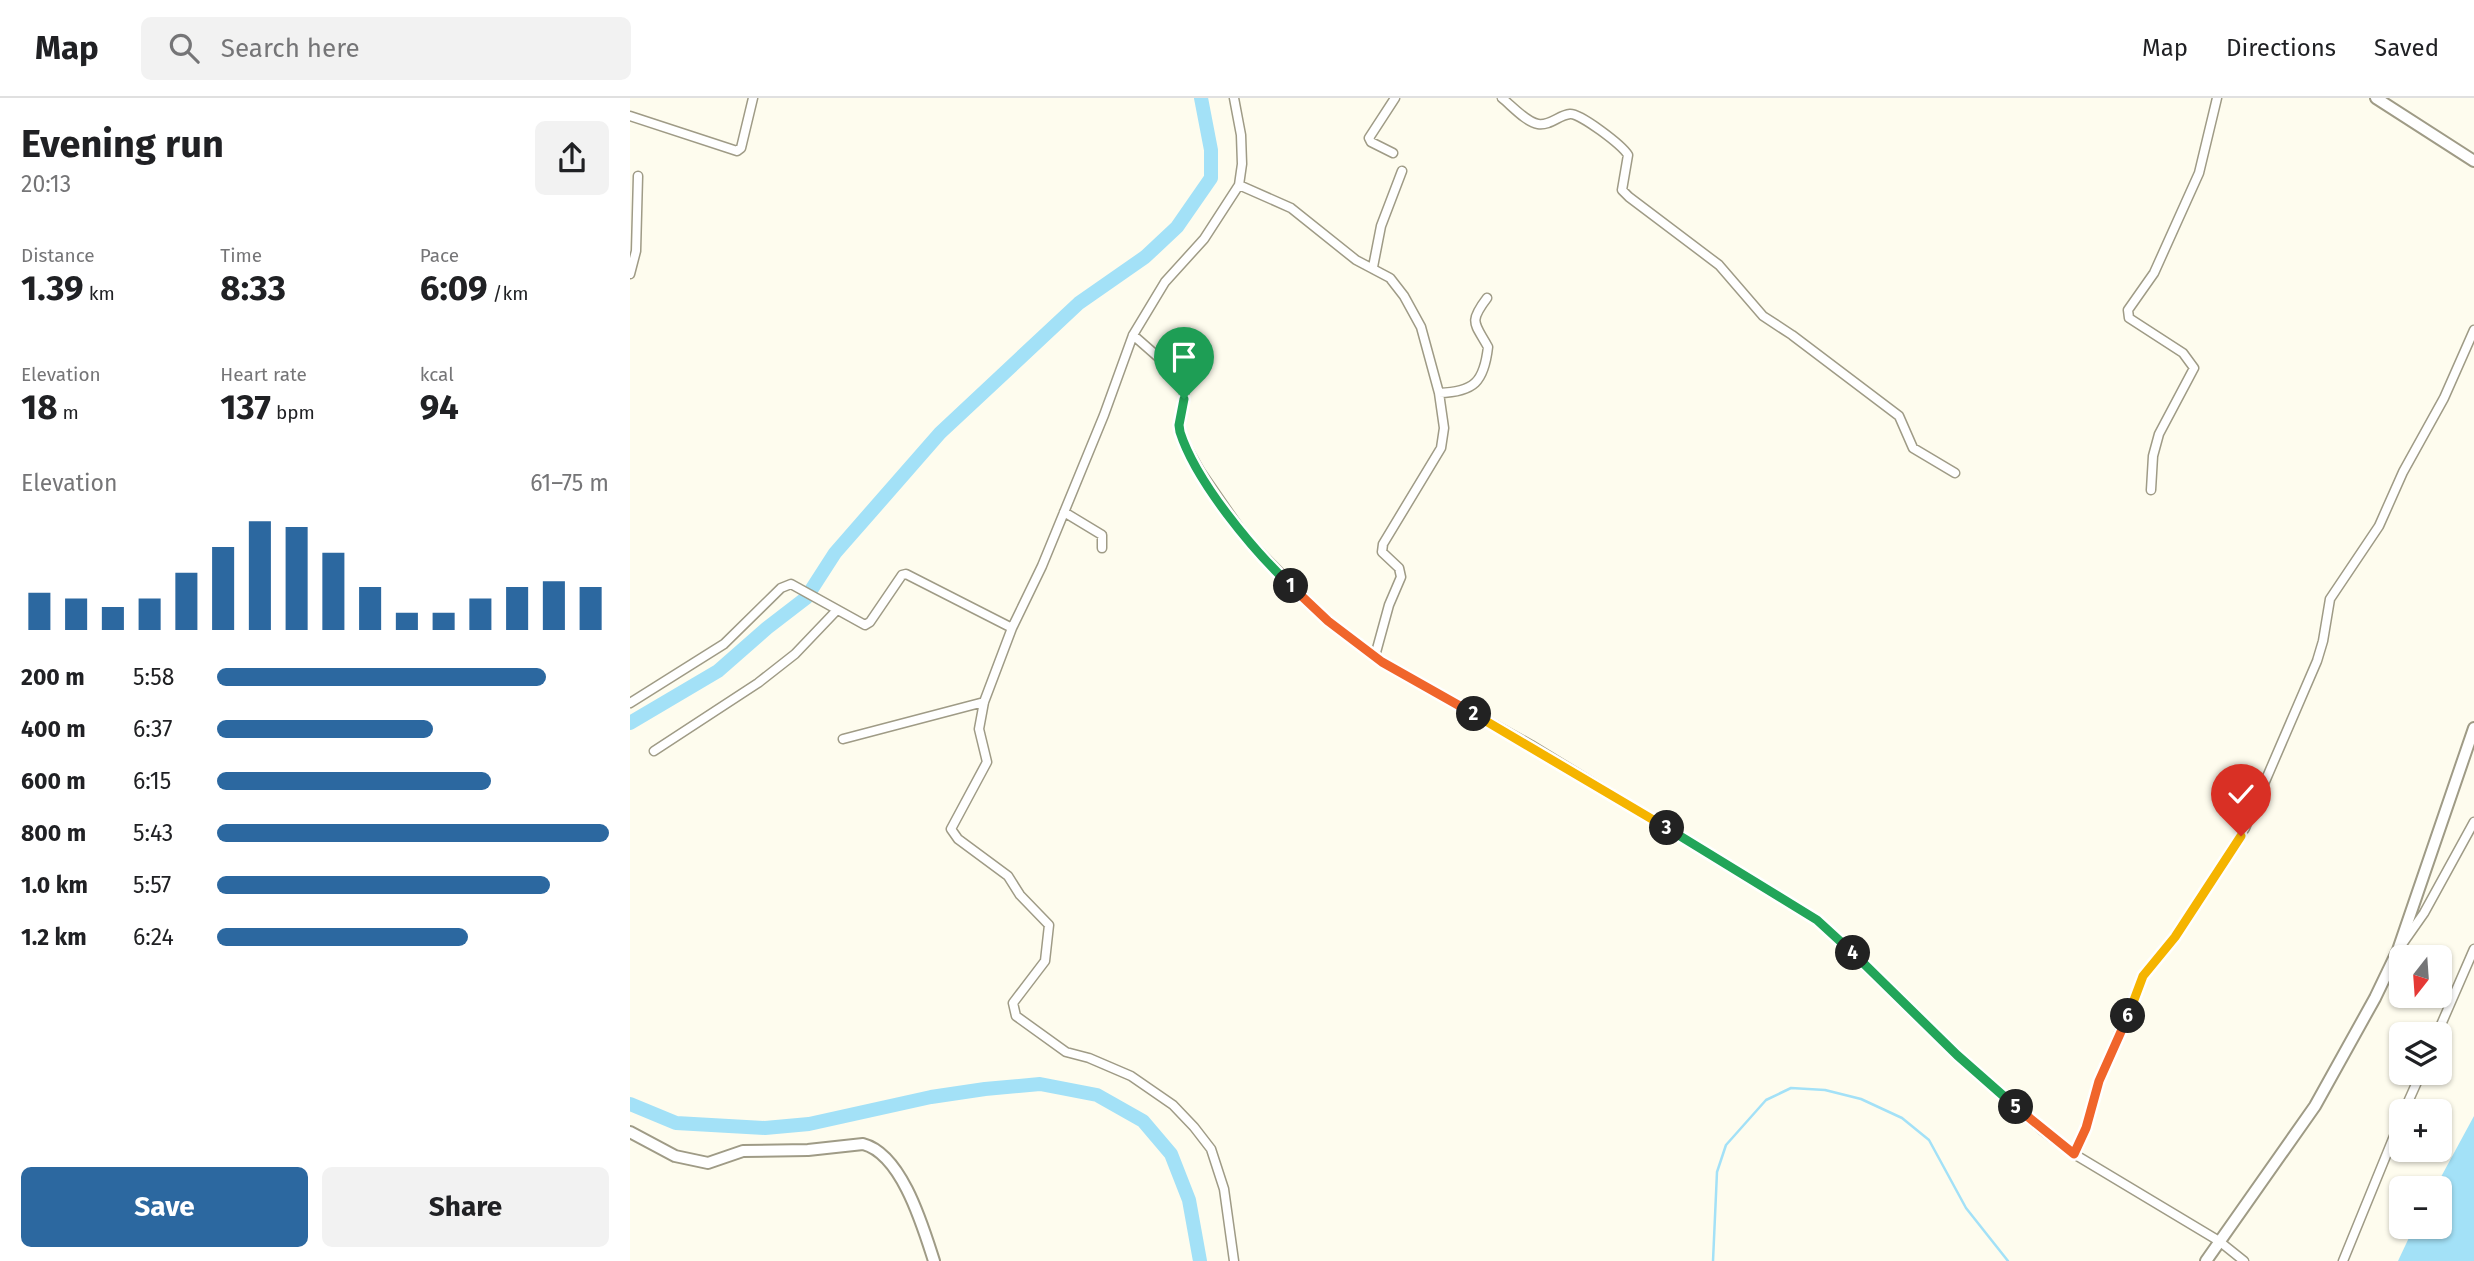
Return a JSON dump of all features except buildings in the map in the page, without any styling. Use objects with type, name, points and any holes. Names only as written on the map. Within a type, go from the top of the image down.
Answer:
[{"type":"street","points":[[630,116],[734,151],[741,148],[753,98]]},
{"type":"street","points":[[1234,98],[1241,145],[1239,185],[1204,239],[1165,282],[1133,335],[1064,512],[1012,628],[984,702],[979,729],[987,762],[951,829],[958,839],[1007,876],[1020,895],[1049,925],[1045,961],[1013,1003],[1016,1016],[1066,1052],[1089,1058],[1131,1076],[1157,1092],[1194,1127],[1211,1149],[1224,1189],[1234,1261]]},
{"type":"street","points":[[1393,153],[1368,138],[1395,98]]},
{"type":"street","points":[[1502,98],[1532,122],[1540,125],[1567,114],[1577,114],[1621,147],[1628,155],[1622,190],[1629,197],[1719,265],[1763,316],[1899,416],[1913,448],[1955,473]]},
{"type":"street","points":[[2151,490],[2153,456],[2159,434],[2194,369],[2183,353],[2129,318],[2128,310],[2160,262],[2199,173],[2217,98]]},
{"type":"street","points":[[2376,98],[2474,161]]},
{"type":"street","points":[[1373,267],[1381,226],[1402,171]]},
{"type":"street","points":[[630,274],[638,176]]},
{"type":"street","points":[[1239,185],[1291,208],[1356,260],[1390,278],[1421,327],[1439,393],[1444,428],[1441,448],[1383,544],[1382,552],[1399,568],[1401,577],[1389,605],[1375,656]]},
{"type":"street","points":[[1439,393],[1466,389],[1475,385],[1479,379],[1486,363],[1488,348],[1475,326],[1474,316],[1487,298]]},
{"type":"street","points":[[2074,1154],[2086,1128],[2099,1081],[2143,976],[2175,937],[2245,828],[2317,661],[2330,599],[2379,526],[2403,472],[2444,398],[2474,330]]},
{"type":"street","points":[[1133,335],[1186,384],[1179,425],[1181,437],[1205,479],[1247,539],[1328,621],[1405,676],[1531,745],[1817,920],[1957,1055],[2074,1154],[2219,1241],[2244,1261]]},
{"type":"street","points":[[1064,512],[1102,535],[1102,548]]},
{"type":"street","points":[[630,703],[724,644],[780,589],[791,584],[868,624],[902,575],[906,574],[1012,628]]},
{"type":"street","points":[[654,751],[786,661],[837,610]]},
{"type":"street","points":[[843,739],[984,702]]},
{"type":"street","points":[[2400,945],[2474,728]]},
{"type":"street","points":[[2402,945],[2424,913],[2474,822]]},
{"type":"street","points":[[2442,1022],[2474,949]]},
{"type":"street","points":[[2206,1261],[2281,1158],[2315,1106],[2389,967]]},
{"type":"street","points":[[630,1132],[675,1156],[708,1163],[743,1151],[808,1150],[863,1144],[871,1146],[885,1157],[905,1186],[934,1261]]},
{"type":"street","points":[[2343,1261],[2389,1148]]},
{"type":"water","points":[[2474,1116],[2474,1261],[2398,1261],[2408,1239],[2452,1239],[2452,1176],[2442,1176],[2449,1162],[2452,1162],[2452,1157]]},
{"type":"waterway","points":[[630,723],[718,671],[806,598],[835,553],[940,433],[1079,303],[1145,257],[1177,227],[1211,178],[1211,150],[1201,98]]},
{"type":"waterway","points":[[630,1104],[676,1123],[765,1128],[809,1124],[931,1097],[985,1089],[1040,1084],[1097,1095],[1143,1121],[1171,1154],[1189,1200],[1200,1261]]},
{"type":"waterway","points":[[1713,1261],[1717,1172],[1726,1145],[1766,1100],[1791,1088],[1825,1090],[1861,1099],[1902,1118],[1929,1140],[1966,1208],[2008,1261]]},
{"type":"route","points":[[1184,399],[1179,425],[1181,437],[1216,496],[1247,539],[1279,575],[1328,621],[1382,662],[1531,745],[1817,920],[1957,1055],[2042,1130],[2074,1154],[2086,1128],[2099,1081],[2134,1003],[2143,976],[2175,937],[2241,836]]}]
